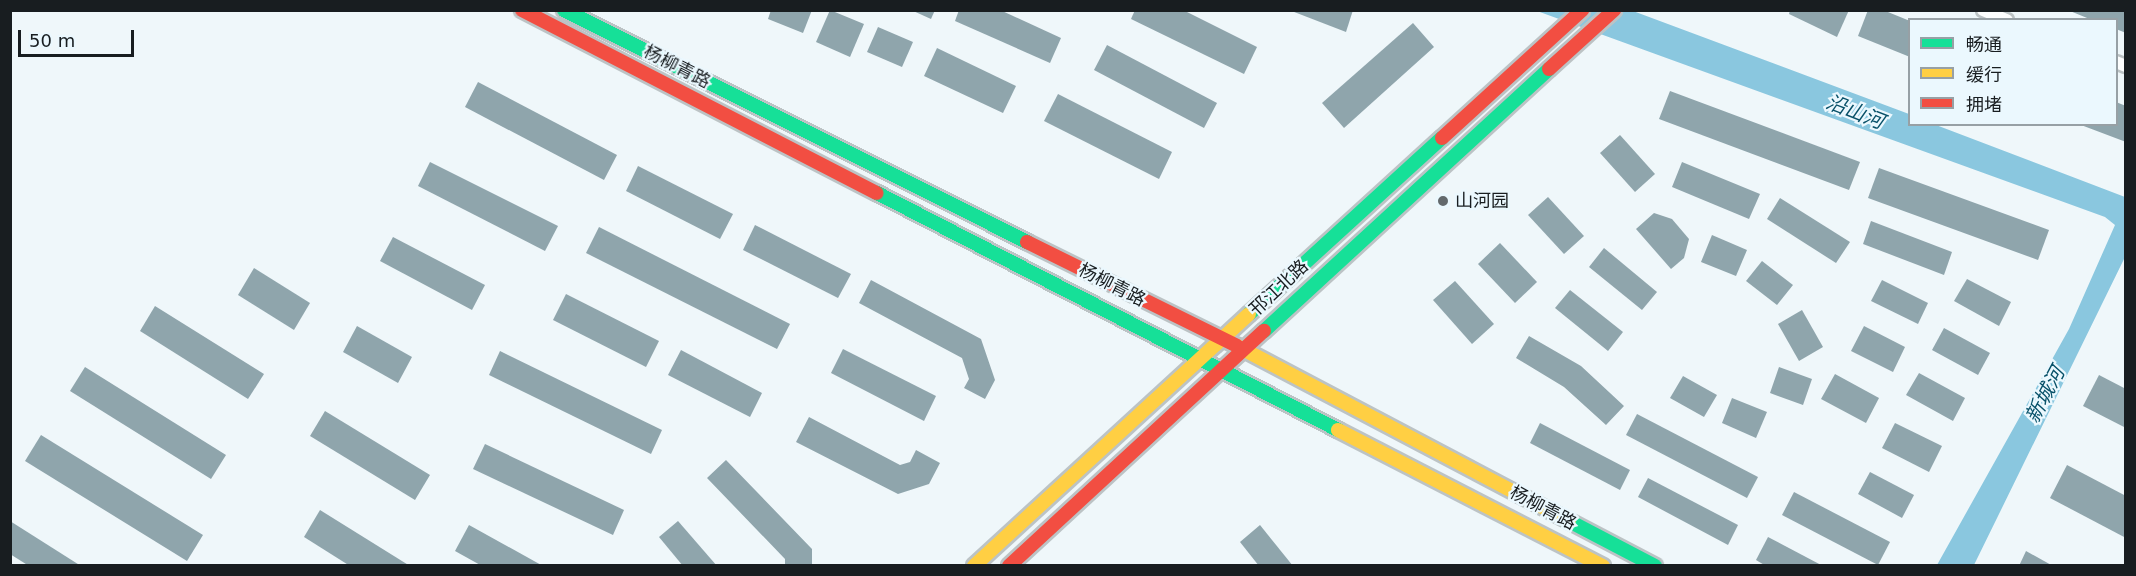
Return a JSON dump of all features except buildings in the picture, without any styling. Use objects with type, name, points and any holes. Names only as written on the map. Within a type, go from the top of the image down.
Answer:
[{"type":"main road","name":"杨柳青路","points":[[522,10],[1203,357],[1603,566]]},
{"type":"main road","name":"杨柳青路","points":[[564,10],[1244,350],[1655,566]]},
{"type":"main road","name":"邗江北路","points":[[974,566],[1582,10]]},
{"type":"main road","name":"邗江北路","points":[[1009,566],[1614,10]]},
{"type":"street","points":[[1983,10],[2002,18]]},
{"type":"water","points":[[1537,11],[1633,11],[1908,114],[1908,126],[1939,126],[2125,197],[2125,257],[1974,565],[1937,565],[2069,329],[2115,225],[2105,217]]},
{"type":"traffic: fast","points":[[564,10],[1027,242]]},
{"type":"traffic: fast","points":[[1264,331],[1549,69]]},
{"type":"traffic: fast","points":[[1249,314],[1442,138]]},
{"type":"traffic: fast","points":[[877,193],[1338,430]]},
{"type":"traffic: fast","points":[[1569,521],[1655,566]]},
{"type":"traffic: slow","points":[[974,566],[1249,314]]},
{"type":"traffic: slow","points":[[1237,346],[1569,521]]},
{"type":"traffic: slow","points":[[1338,430],[1603,566]]},
{"type":"traffic: jam","points":[[522,10],[877,193]]},
{"type":"traffic: jam","points":[[1442,138],[1582,10]]},
{"type":"traffic: jam","points":[[1549,69],[1614,10]]},
{"type":"traffic: jam","points":[[1027,242],[1237,346]]},
{"type":"traffic: jam","points":[[1009,566],[1264,331]]},
{"type":"place","name":"山河园","points":[[1443,201]]},
{"type":"water label","name":"沿山河","points":[[1855,112]]},
{"type":"water label","name":"新城河","points":[[2045,395]]}]
